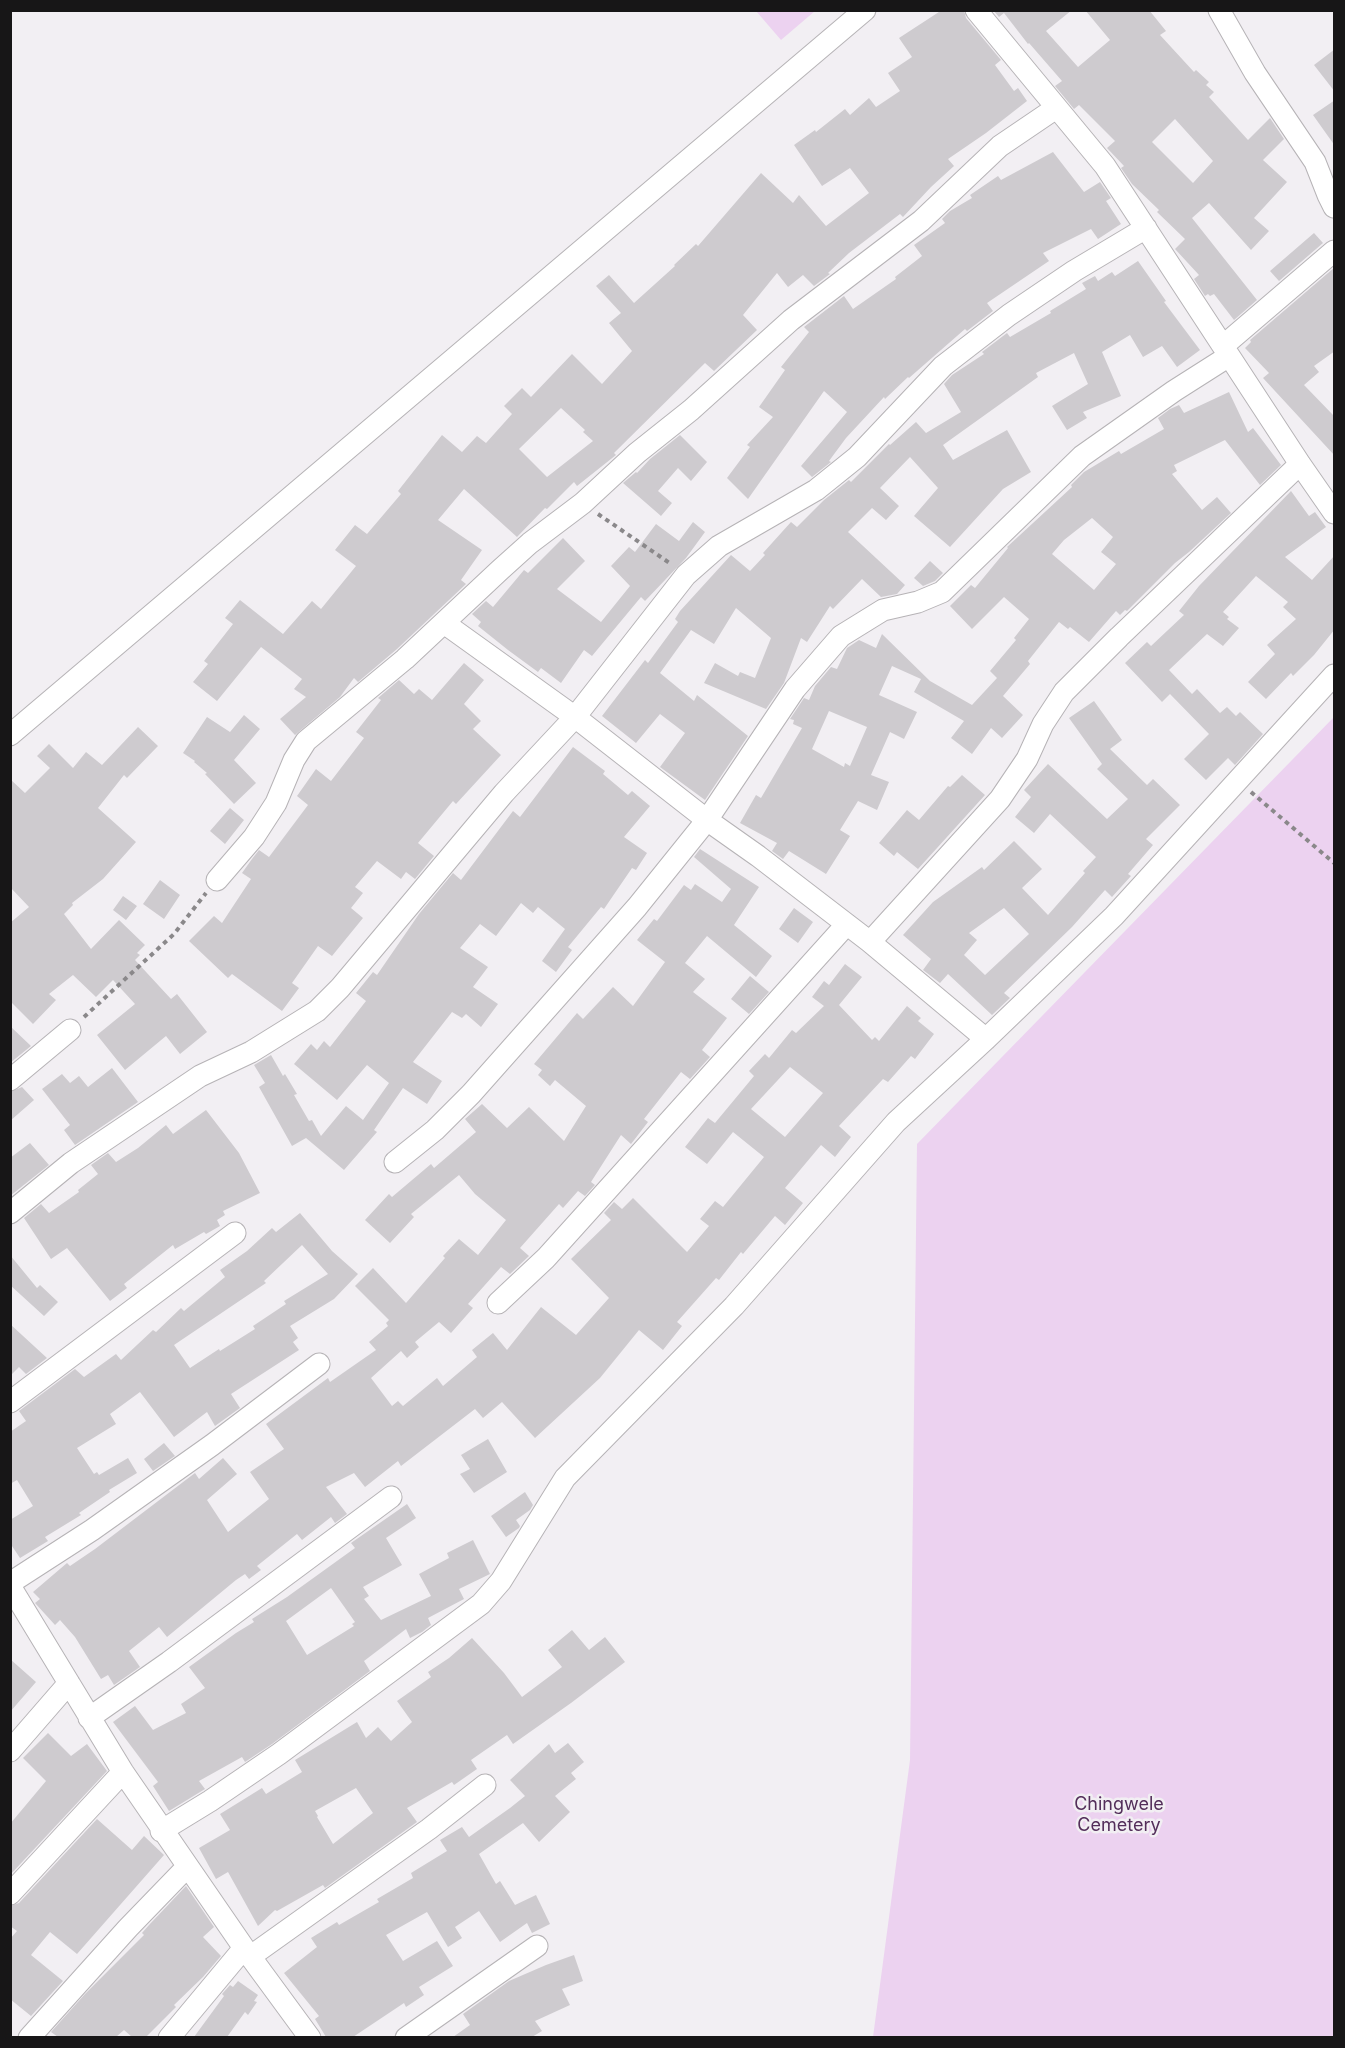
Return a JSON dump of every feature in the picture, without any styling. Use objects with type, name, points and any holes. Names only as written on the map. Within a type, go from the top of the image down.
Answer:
[{"type":"street","points":[[10,735],[865,10]]},
{"type":"street","points":[[976,10],[1105,166],[1300,464],[1335,513]]},
{"type":"street","points":[[1219,10],[1255,74],[1315,162],[1335,207]]},
{"type":"street","points":[[217,880],[254,837],[276,803],[294,760],[306,741],[405,659],[530,543],[583,503],[637,453],[691,410],[791,320],[921,221],[1000,146],[1056,108]]},
{"type":"street","points":[[10,1213],[71,1163],[190,1083],[251,1052],[318,1011],[340,988],[504,793],[575,717],[686,575],[719,546],[824,483],[856,457],[943,366],[1009,315],[1074,271],[1146,228]]},
{"type":"street","points":[[395,1162],[435,1130],[471,1094],[637,907],[707,820],[795,689],[841,636],[883,610],[918,602],[942,592],[1082,456],[1226,351],[1335,251]]},
{"type":"street","points":[[870,942],[1000,799],[1027,759],[1043,724],[1064,692],[1300,464]]},
{"type":"street","points":[[444,623],[575,717],[707,820],[758,856],[870,942],[986,1039]]},
{"type":"street","points":[[161,1831],[279,1754],[481,1604],[501,1581],[565,1478],[734,1306],[896,1122],[1114,916],[1335,675]]},
{"type":"street","points":[[498,1303],[554,1250],[846,925]]},
{"type":"street","points":[[10,1080],[70,1030]]},
{"type":"street","points":[[10,1402],[235,1233]]},
{"type":"street","points":[[301,2033],[161,1831],[89,1718],[10,1584],[194,1458],[319,1364]]},
{"type":"street","points":[[89,1718],[169,1662],[391,1497]]},
{"type":"street","points":[[10,1751],[69,1683]]},
{"type":"street","points":[[10,1894],[123,1772]]},
{"type":"street","points":[[169,2037],[247,1952],[429,1829],[485,1785]]},
{"type":"street","points":[[28,2037],[187,1867]]},
{"type":"street","points":[[406,2037],[537,1946]]},
{"type":"path","points":[[583,503],[686,575]]},
{"type":"path","points":[[1238,782],[1335,863]]},
{"type":"path","points":[[70,1030],[174,934],[217,880]]},
{"type":"green space","points":[[756,11],[815,11],[781,40]]},
{"type":"green space","name":"Chingwele Cemetery","points":[[1334,717],[1334,2037],[873,2037],[910,1760],[917,1144]]},
{"type":"building","points":[[942,10],[964,10],[966,18],[1001,60],[995,65],[1014,91],[1018,88],[1027,101],[948,159],[954,166],[903,217],[900,214],[849,253],[828,273],[830,274],[814,286],[803,275],[788,287],[777,273],[743,315],[757,330],[714,371],[705,363],[614,453],[616,455],[577,486],[574,482],[517,537],[464,489],[438,520],[482,550],[461,580],[466,584],[358,682],[354,678],[340,697],[295,735],[280,719],[306,697],[294,689],[302,679],[261,647],[217,701],[193,682],[208,664],[204,661],[233,624],[225,618],[240,600],[283,634],[312,601],[321,609],[356,566],[335,550],[355,525],[367,534],[401,494],[398,491],[442,435],[462,452],[477,436],[486,443],[512,414],[504,406],[522,388],[531,397],[572,354],[602,384],[632,351],[609,323],[621,313],[596,286],[609,275],[634,303],[696,244],[698,246],[761,173],[793,203],[799,195],[826,226],[869,193],[850,168],[822,186],[794,145],[815,130],[816,132],[845,109],[850,115],[869,98],[876,107],[900,91],[888,73],[912,57],[899,38]],"holes":[[[561,408],[585,430],[583,432],[593,441],[547,477],[519,449]]]},
{"type":"building","points":[[993,10],[1072,10],[1046,31],[1078,67],[1110,40],[1085,10],[1149,10],[1166,31],[1160,35],[1194,72],[1196,70],[1209,82],[1206,85],[1214,92],[1209,97],[1248,140],[1270,118],[1284,139],[1263,160],[1287,182],[1254,218],[1269,231],[1251,250],[1209,203],[1192,218],[1257,300],[1234,320],[1214,294],[1205,296],[1194,279],[1199,275],[1175,249],[1185,239],[1132,184],[1121,168],[1124,166],[1107,148],[1115,141],[1079,105],[1074,109],[1055,86],[1062,81],[1028,44],[1004,13],[999,17]],"holes":[[[1175,119],[1213,161],[1193,183],[1152,142]]]},
{"type":"building","points":[[1335,49],[1335,92],[1314,65]]},
{"type":"building","points":[[1335,100],[1335,146],[1313,115]]},
{"type":"building","points":[[1053,152],[1084,192],[1100,182],[1111,198],[1106,201],[1121,224],[1098,239],[1091,229],[1043,253],[1049,261],[987,303],[993,311],[967,331],[965,329],[885,399],[884,397],[846,438],[829,461],[831,462],[812,477],[801,466],[847,412],[824,391],[748,499],[727,478],[750,447],[747,445],[773,417],[759,407],[785,370],[781,367],[809,332],[804,327],[844,296],[853,309],[896,279],[895,277],[922,256],[914,245],[945,223],[942,219],[950,211],[972,198],[970,195],[998,176],[1001,180]]},
{"type":"building","points":[[1314,233],[1323,243],[1279,281],[1270,271]]},
{"type":"building","points":[[1138,261],[1166,301],[1164,302],[1200,350],[1177,367],[1162,346],[1143,357],[1130,335],[1102,352],[1121,396],[1083,412],[1087,418],[1067,430],[1052,406],[1088,384],[1074,353],[1036,373],[1038,377],[943,445],[953,460],[1007,430],[1031,472],[1003,489],[950,547],[914,516],[938,488],[910,457],[880,488],[899,506],[886,520],[872,508],[848,532],[905,585],[897,594],[881,597],[862,579],[833,609],[830,606],[807,642],[801,638],[784,683],[766,709],[704,683],[715,663],[738,676],[740,672],[755,678],[771,638],[736,608],[714,644],[691,630],[660,673],[694,701],[697,695],[748,736],[705,800],[660,767],[685,733],[660,714],[636,743],[602,716],[645,660],[648,663],[678,622],[675,619],[680,611],[731,555],[750,571],[791,522],[797,527],[824,500],[849,480],[851,482],[889,444],[916,422],[926,433],[961,412],[944,384],[952,375],[984,354],[982,352],[1007,333],[1010,337],[1086,289],[1082,283],[1095,276],[1098,281],[1112,272],[1115,276]]},
{"type":"building","points":[[1335,267],[1335,351],[1314,366],[1319,372],[1304,385],[1335,417],[1335,456],[1263,378],[1269,373],[1245,348],[1251,342],[1250,340]]},
{"type":"building","points":[[1229,392],[1248,432],[1253,428],[1281,465],[1260,485],[1225,440],[1174,465],[1177,471],[1172,474],[1202,510],[1217,497],[1231,513],[1175,563],[1127,611],[1125,610],[1120,615],[1116,611],[1089,642],[1070,627],[1068,629],[1059,622],[1028,661],[1030,664],[1003,696],[1023,715],[1002,738],[991,728],[972,754],[951,738],[964,721],[914,692],[921,679],[892,666],[879,695],[917,712],[904,739],[890,732],[871,775],[889,782],[877,810],[858,801],[840,830],[850,836],[826,874],[789,851],[783,859],[772,851],[777,843],[740,823],[756,795],[761,798],[802,728],[793,724],[794,720],[790,719],[804,698],[809,700],[815,686],[831,667],[837,669],[847,648],[859,640],[876,648],[882,634],[930,681],[972,705],[997,678],[990,671],[1016,640],[1014,638],[1029,619],[1004,597],[972,629],[950,606],[971,585],[975,588],[1007,547],[1072,487],[1071,485],[1084,472],[1119,451],[1121,454],[1164,429],[1158,418],[1170,409],[1179,405],[1184,413]],"holes":[[[1092,518],[1113,537],[1101,552],[1116,564],[1094,590],[1052,554],[1064,540]],[[829,711],[867,727],[850,766],[845,763],[844,767],[812,749]]]},
{"type":"building","points":[[680,435],[707,462],[691,481],[678,468],[658,491],[672,503],[661,516],[623,483]]},
{"type":"building","points":[[1291,491],[1309,516],[1315,512],[1326,527],[1285,557],[1312,580],[1335,555],[1335,629],[1314,655],[1293,676],[1291,673],[1266,699],[1248,682],[1275,654],[1267,645],[1296,619],[1283,607],[1288,602],[1256,576],[1223,612],[1229,617],[1227,619],[1239,628],[1223,646],[1207,634],[1169,670],[1192,694],[1197,689],[1220,713],[1227,707],[1236,716],[1240,712],[1263,734],[1235,765],[1228,758],[1206,780],[1184,759],[1209,734],[1170,694],[1162,702],[1125,663],[1147,642],[1151,646],[1184,615],[1179,611],[1199,586]]},
{"type":"building","points":[[693,522],[705,532],[686,558],[645,601],[641,597],[592,656],[584,650],[561,683],[541,668],[538,672],[508,650],[478,626],[481,622],[472,614],[486,601],[493,607],[524,570],[528,573],[563,538],[585,561],[557,589],[601,622],[630,586],[611,566],[629,547],[635,552],[656,524],[679,541]]},
{"type":"building","points":[[930,561],[943,573],[935,581],[923,586],[914,578]]},
{"type":"building","points":[[464,663],[484,680],[464,704],[481,721],[473,729],[501,755],[456,804],[453,801],[418,843],[434,856],[415,879],[406,872],[401,879],[377,861],[355,887],[363,893],[351,908],[363,918],[332,956],[318,946],[292,983],[299,988],[282,1011],[232,974],[228,978],[189,941],[214,916],[222,923],[251,879],[242,873],[252,859],[259,850],[269,857],[308,805],[297,796],[316,769],[331,781],[364,738],[356,732],[381,700],[378,698],[399,680],[414,694],[419,689],[432,700]]},
{"type":"building","points":[[1094,701],[1122,740],[1110,749],[1147,785],[1153,779],[1180,805],[1146,839],[1153,845],[1128,874],[1131,876],[1112,897],[1105,890],[1072,927],[1004,993],[1010,998],[992,1015],[948,974],[940,983],[923,970],[931,959],[903,935],[933,902],[982,867],[984,870],[1014,841],[1042,869],[1022,888],[1048,915],[1085,873],[1083,871],[1096,857],[1050,814],[1034,833],[1015,817],[1031,797],[1024,790],[1048,764],[1107,819],[1128,799],[1097,769],[1102,764],[1069,718]],"holes":[[[1004,908],[1029,934],[985,975],[964,955],[977,940],[969,933]]]},
{"type":"building","points":[[244,715],[260,729],[234,760],[256,783],[234,804],[195,761],[183,753],[207,717],[230,732]]},
{"type":"building","points":[[138,727],[158,746],[127,778],[124,775],[98,808],[136,842],[103,879],[72,903],[73,905],[64,914],[91,949],[119,920],[145,945],[137,953],[140,955],[135,960],[171,999],[177,994],[207,1032],[180,1054],[166,1036],[125,1070],[97,1035],[135,1004],[113,980],[96,997],[73,975],[49,994],[56,1000],[33,1024],[10,1001],[10,923],[29,907],[10,887],[10,779],[25,793],[50,768],[37,756],[49,744],[73,768],[86,752],[102,765]]},
{"type":"building","points":[[573,747],[605,771],[603,774],[628,795],[632,791],[650,806],[624,837],[647,853],[636,870],[632,868],[604,909],[601,907],[568,947],[572,950],[556,972],[542,961],[565,929],[538,907],[533,913],[521,903],[496,936],[480,924],[460,948],[488,967],[473,987],[498,1004],[481,1027],[466,1014],[462,1018],[452,1012],[413,1062],[442,1081],[427,1104],[403,1088],[374,1130],[377,1132],[344,1170],[306,1138],[292,1146],[259,1087],[265,1083],[254,1065],[271,1055],[297,1094],[294,1095],[309,1121],[312,1120],[321,1136],[346,1106],[363,1120],[389,1083],[367,1065],[337,1100],[294,1064],[311,1044],[317,1050],[324,1041],[330,1047],[366,1001],[356,993],[373,972],[377,975],[419,914],[453,873],[461,880],[513,811],[520,817]]},
{"type":"building","points":[[962,775],[985,795],[918,869],[897,852],[894,856],[879,843],[907,810],[919,820],[948,786],[950,787]]},
{"type":"building","points":[[230,808],[244,820],[225,844],[210,831]]},
{"type":"building","points":[[700,849],[759,887],[734,925],[772,956],[756,977],[707,936],[685,963],[705,979],[693,992],[727,1018],[702,1050],[710,1057],[690,1079],[681,1072],[644,1119],[648,1122],[631,1144],[621,1135],[591,1182],[595,1185],[585,1196],[578,1191],[563,1208],[559,1204],[520,1248],[529,1256],[510,1274],[501,1267],[468,1304],[473,1308],[451,1333],[439,1322],[415,1342],[419,1347],[407,1358],[401,1351],[371,1378],[392,1406],[398,1401],[403,1406],[437,1378],[443,1386],[477,1357],[472,1350],[493,1333],[507,1350],[541,1307],[576,1335],[609,1298],[571,1259],[611,1220],[604,1213],[614,1202],[622,1209],[633,1198],[687,1252],[709,1226],[700,1219],[715,1201],[723,1207],[764,1157],[733,1132],[707,1164],[685,1147],[708,1118],[715,1123],[754,1076],[749,1071],[765,1054],[769,1058],[792,1030],[796,1033],[824,1006],[812,997],[824,981],[829,985],[845,964],[862,977],[839,1005],[872,1040],[875,1037],[879,1041],[907,1006],[921,1018],[918,1021],[934,1034],[915,1059],[911,1056],[888,1082],[883,1079],[839,1126],[851,1137],[835,1157],[821,1145],[785,1188],[803,1203],[785,1225],[775,1216],[743,1254],[741,1252],[719,1280],[716,1278],[677,1322],[682,1326],[663,1350],[639,1330],[600,1378],[535,1438],[502,1402],[483,1418],[475,1409],[401,1466],[398,1461],[365,1487],[354,1473],[326,1487],[347,1514],[335,1523],[331,1517],[302,1540],[297,1534],[257,1566],[261,1570],[249,1579],[245,1574],[236,1580],[167,1637],[159,1627],[129,1651],[140,1667],[114,1685],[108,1675],[101,1679],[75,1637],[60,1620],[55,1625],[35,1603],[40,1599],[33,1592],[67,1563],[70,1566],[195,1473],[199,1479],[223,1458],[237,1474],[207,1500],[228,1532],[269,1499],[250,1472],[284,1449],[266,1424],[328,1378],[330,1382],[376,1350],[369,1342],[388,1326],[386,1323],[389,1320],[355,1286],[373,1268],[406,1303],[459,1239],[478,1255],[506,1220],[475,1194],[459,1175],[411,1214],[414,1217],[390,1243],[365,1220],[389,1194],[392,1197],[431,1164],[434,1168],[476,1132],[465,1119],[482,1104],[507,1128],[529,1107],[564,1141],[586,1106],[555,1080],[550,1086],[538,1075],[542,1070],[534,1064],[577,1013],[583,1019],[613,987],[633,1006],[665,962],[637,940],[654,919],[657,921],[684,885],[691,890],[695,884],[722,902],[731,889],[694,857]],"holes":[[[790,1067],[823,1093],[785,1137],[751,1109]]]},
{"type":"building","points":[[160,880],[180,895],[164,919],[143,904]]},
{"type":"building","points":[[123,896],[137,906],[126,920],[113,910]]},
{"type":"building","points":[[794,908],[813,922],[798,943],[779,929]]},
{"type":"building","points":[[750,976],[769,992],[749,1014],[731,999]]},
{"type":"building","points":[[10,1026],[31,1046],[10,1063]]},
{"type":"building","points":[[112,1068],[138,1102],[75,1145],[64,1130],[70,1125],[42,1089],[62,1074],[70,1083],[79,1076],[88,1087]]},
{"type":"building","points":[[22,1087],[34,1100],[10,1121],[10,1092]]},
{"type":"building","points":[[206,1110],[239,1153],[260,1193],[223,1211],[225,1215],[217,1220],[220,1226],[206,1234],[204,1232],[175,1249],[173,1245],[124,1284],[127,1288],[110,1301],[67,1248],[51,1259],[24,1218],[41,1204],[49,1213],[79,1192],[78,1190],[98,1174],[91,1165],[108,1153],[116,1162],[138,1148],[166,1125],[173,1134]]},
{"type":"building","points":[[30,1143],[49,1165],[10,1196],[10,1158]]},
{"type":"building","points":[[300,1213],[332,1251],[358,1274],[334,1299],[290,1326],[298,1338],[293,1342],[299,1350],[231,1394],[240,1408],[215,1426],[207,1412],[174,1437],[140,1392],[110,1414],[116,1424],[77,1448],[94,1474],[97,1472],[99,1475],[128,1458],[137,1473],[109,1490],[110,1492],[79,1513],[81,1515],[45,1537],[48,1541],[20,1558],[10,1543],[10,1520],[33,1506],[17,1480],[10,1484],[10,1432],[26,1421],[19,1411],[75,1369],[84,1377],[116,1354],[121,1360],[153,1330],[156,1332],[181,1308],[184,1311],[225,1277],[220,1270],[247,1251],[272,1228],[276,1232]],"holes":[[[302,1245],[328,1274],[284,1301],[286,1304],[253,1326],[255,1329],[190,1368],[174,1345],[266,1283],[264,1281]]]},
{"type":"building","points":[[10,1255],[37,1288],[40,1285],[58,1302],[44,1316],[10,1285]]},
{"type":"building","points":[[10,1324],[47,1358],[26,1374],[19,1367],[10,1376]]},
{"type":"building","points":[[488,1439],[507,1472],[474,1493],[460,1474],[470,1469],[461,1455]]},
{"type":"building","points":[[164,1443],[175,1456],[153,1471],[144,1459]]},
{"type":"building","points":[[525,1492],[533,1505],[516,1520],[519,1528],[506,1537],[491,1516]]},
{"type":"building","points":[[407,1504],[416,1518],[386,1538],[402,1565],[363,1587],[369,1596],[364,1599],[381,1620],[431,1596],[419,1574],[449,1558],[447,1553],[473,1540],[490,1574],[459,1589],[464,1599],[428,1618],[431,1625],[422,1632],[410,1638],[406,1629],[364,1661],[370,1671],[272,1744],[245,1762],[242,1757],[199,1781],[205,1789],[169,1811],[153,1786],[158,1782],[113,1722],[135,1706],[153,1730],[186,1713],[181,1704],[205,1688],[189,1667],[254,1622],[252,1619],[355,1548],[351,1543]],"holes":[[[331,1588],[355,1622],[352,1624],[354,1626],[307,1655],[286,1621]]]},
{"type":"building","points":[[572,1630],[589,1650],[605,1637],[625,1662],[513,1744],[507,1735],[471,1760],[477,1769],[454,1785],[452,1782],[407,1808],[417,1822],[325,1888],[323,1885],[277,1911],[275,1910],[258,1926],[228,1872],[216,1879],[199,1848],[230,1830],[220,1814],[262,1788],[266,1794],[302,1772],[295,1760],[357,1722],[366,1738],[378,1727],[391,1741],[412,1722],[397,1701],[431,1677],[428,1672],[472,1638],[522,1697],[562,1667],[548,1650]],"holes":[[[356,1788],[373,1813],[333,1844],[315,1811]]]},
{"type":"building","points":[[10,1659],[36,1682],[10,1712]]},
{"type":"building","points":[[48,1733],[71,1756],[87,1744],[107,1771],[10,1875],[10,1824],[46,1781],[23,1758]]},
{"type":"building","points":[[568,1743],[584,1762],[571,1773],[576,1779],[555,1796],[570,1812],[539,1842],[523,1823],[479,1854],[496,1884],[500,1881],[515,1905],[536,1895],[550,1924],[532,1933],[527,1923],[500,1942],[479,1911],[455,1927],[462,1938],[448,1947],[427,1912],[386,1935],[403,1961],[437,1941],[453,1966],[419,1987],[424,1995],[406,2007],[404,2003],[353,2037],[326,2037],[315,2019],[319,2016],[284,1973],[317,1947],[311,1938],[337,1922],[339,1925],[379,1902],[377,1899],[413,1878],[411,1873],[447,1851],[440,1840],[462,1827],[469,1837],[510,1808],[525,1796],[510,1780],[549,1744],[555,1753]]},
{"type":"building","points":[[97,1819],[132,1850],[144,1836],[164,1855],[77,1954],[50,1932],[31,1955],[63,1981],[31,2016],[10,1999],[10,1939],[17,1931],[10,1926],[10,1906],[19,1903]]},
{"type":"building","points":[[186,1886],[214,1927],[203,1937],[221,1956],[174,2005],[176,2007],[146,2037],[132,2037],[124,2030],[116,2037],[58,2037],[51,2032],[144,1935],[142,1933]]},
{"type":"building","points":[[574,1955],[583,1981],[562,1989],[570,2005],[535,2021],[542,2031],[532,2037],[453,2037],[470,2025],[463,2014],[509,1981]]},
{"type":"building","points":[[238,1981],[258,1995],[254,2001],[257,2002],[248,2015],[245,2012],[227,2037],[194,2037],[224,1996],[222,1994],[230,1985],[233,1987]]}]
